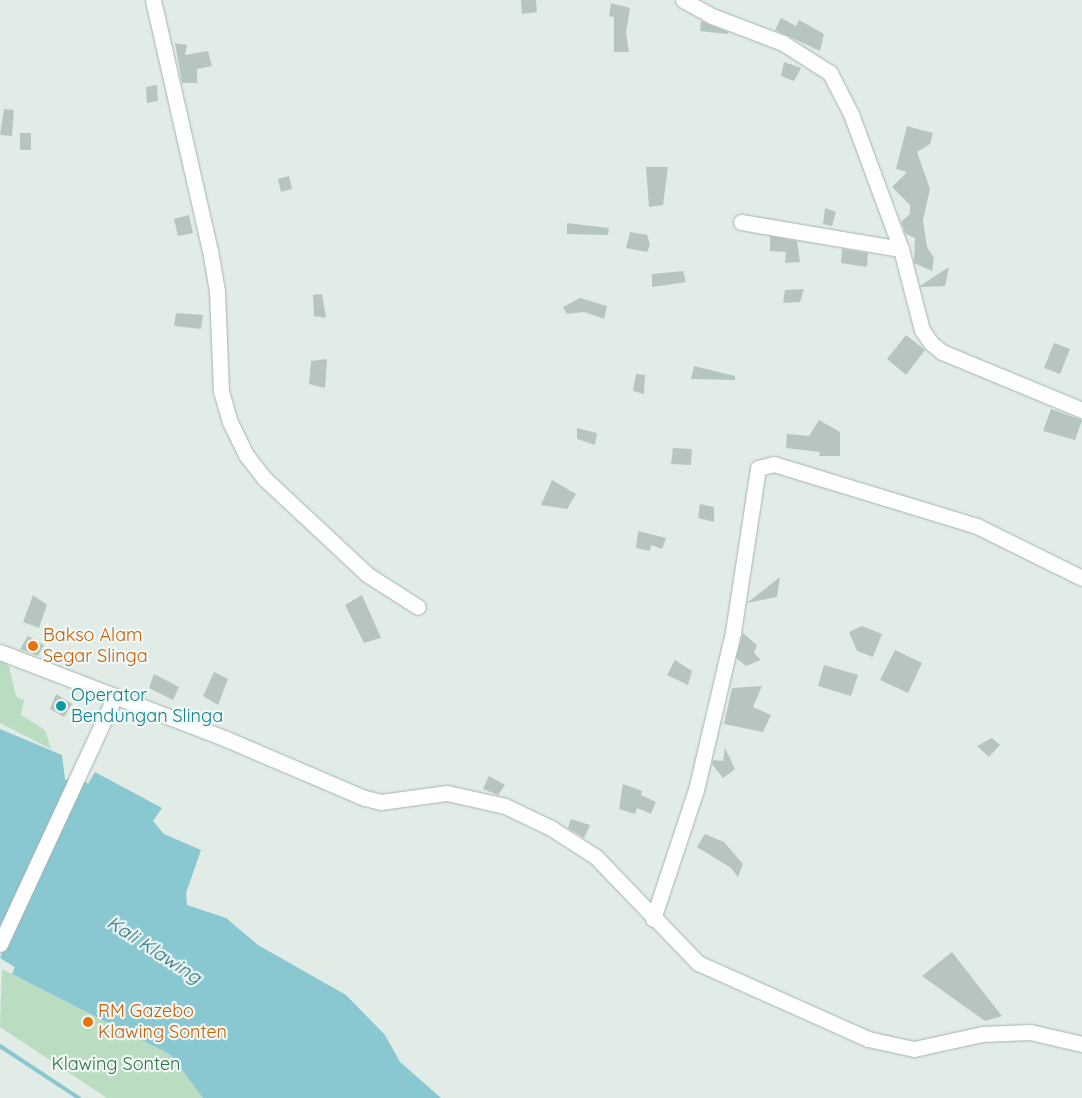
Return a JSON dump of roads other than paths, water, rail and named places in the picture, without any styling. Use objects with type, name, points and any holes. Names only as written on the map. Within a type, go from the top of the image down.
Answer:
[{"type":"street","points":[[152,0],[210,250],[217,291],[221,391],[230,422],[246,455],[265,479],[368,575],[418,608]]},
{"type":"street","points":[[683,0],[692,7],[783,43],[830,73],[851,114],[901,249],[912,299],[922,330],[931,343],[942,352],[1082,410]]},
{"type":"street","points":[[741,222],[901,249]]},
{"type":"street","points":[[653,919],[696,790],[733,632],[758,468],[774,464],[978,526],[1082,578]]},
{"type":"street","points":[[0,652],[112,704],[224,738],[365,798],[382,802],[447,793],[505,806],[580,845],[683,950],[714,972],[868,1039],[914,1049],[982,1034],[1020,1031],[1082,1044]]},
{"type":"street","points":[[0,944],[112,704]]},
{"type":"water","name":"Kali Klawing","points":[[0,729],[62,755],[65,780],[79,776],[88,784],[95,772],[162,808],[153,821],[164,834],[201,850],[186,893],[187,905],[226,918],[258,945],[346,995],[385,1035],[400,1062],[441,1098],[203,1098],[171,1055],[12,974],[15,967],[0,958],[7,940],[0,937]]},
{"type":"waterway","points":[[0,1046],[79,1098]]},
{"type":"place","name":"Bakso Alam Segar Slinga","points":[[33,646]]},
{"type":"place","name":"Operator Bendungan Slinga","points":[[61,706]]},
{"type":"place","name":"RM Gazebo Klawing Sonten","points":[[88,1022]]},
{"type":"park label","name":"Klawing Sonten","points":[[116,1064]]}]
